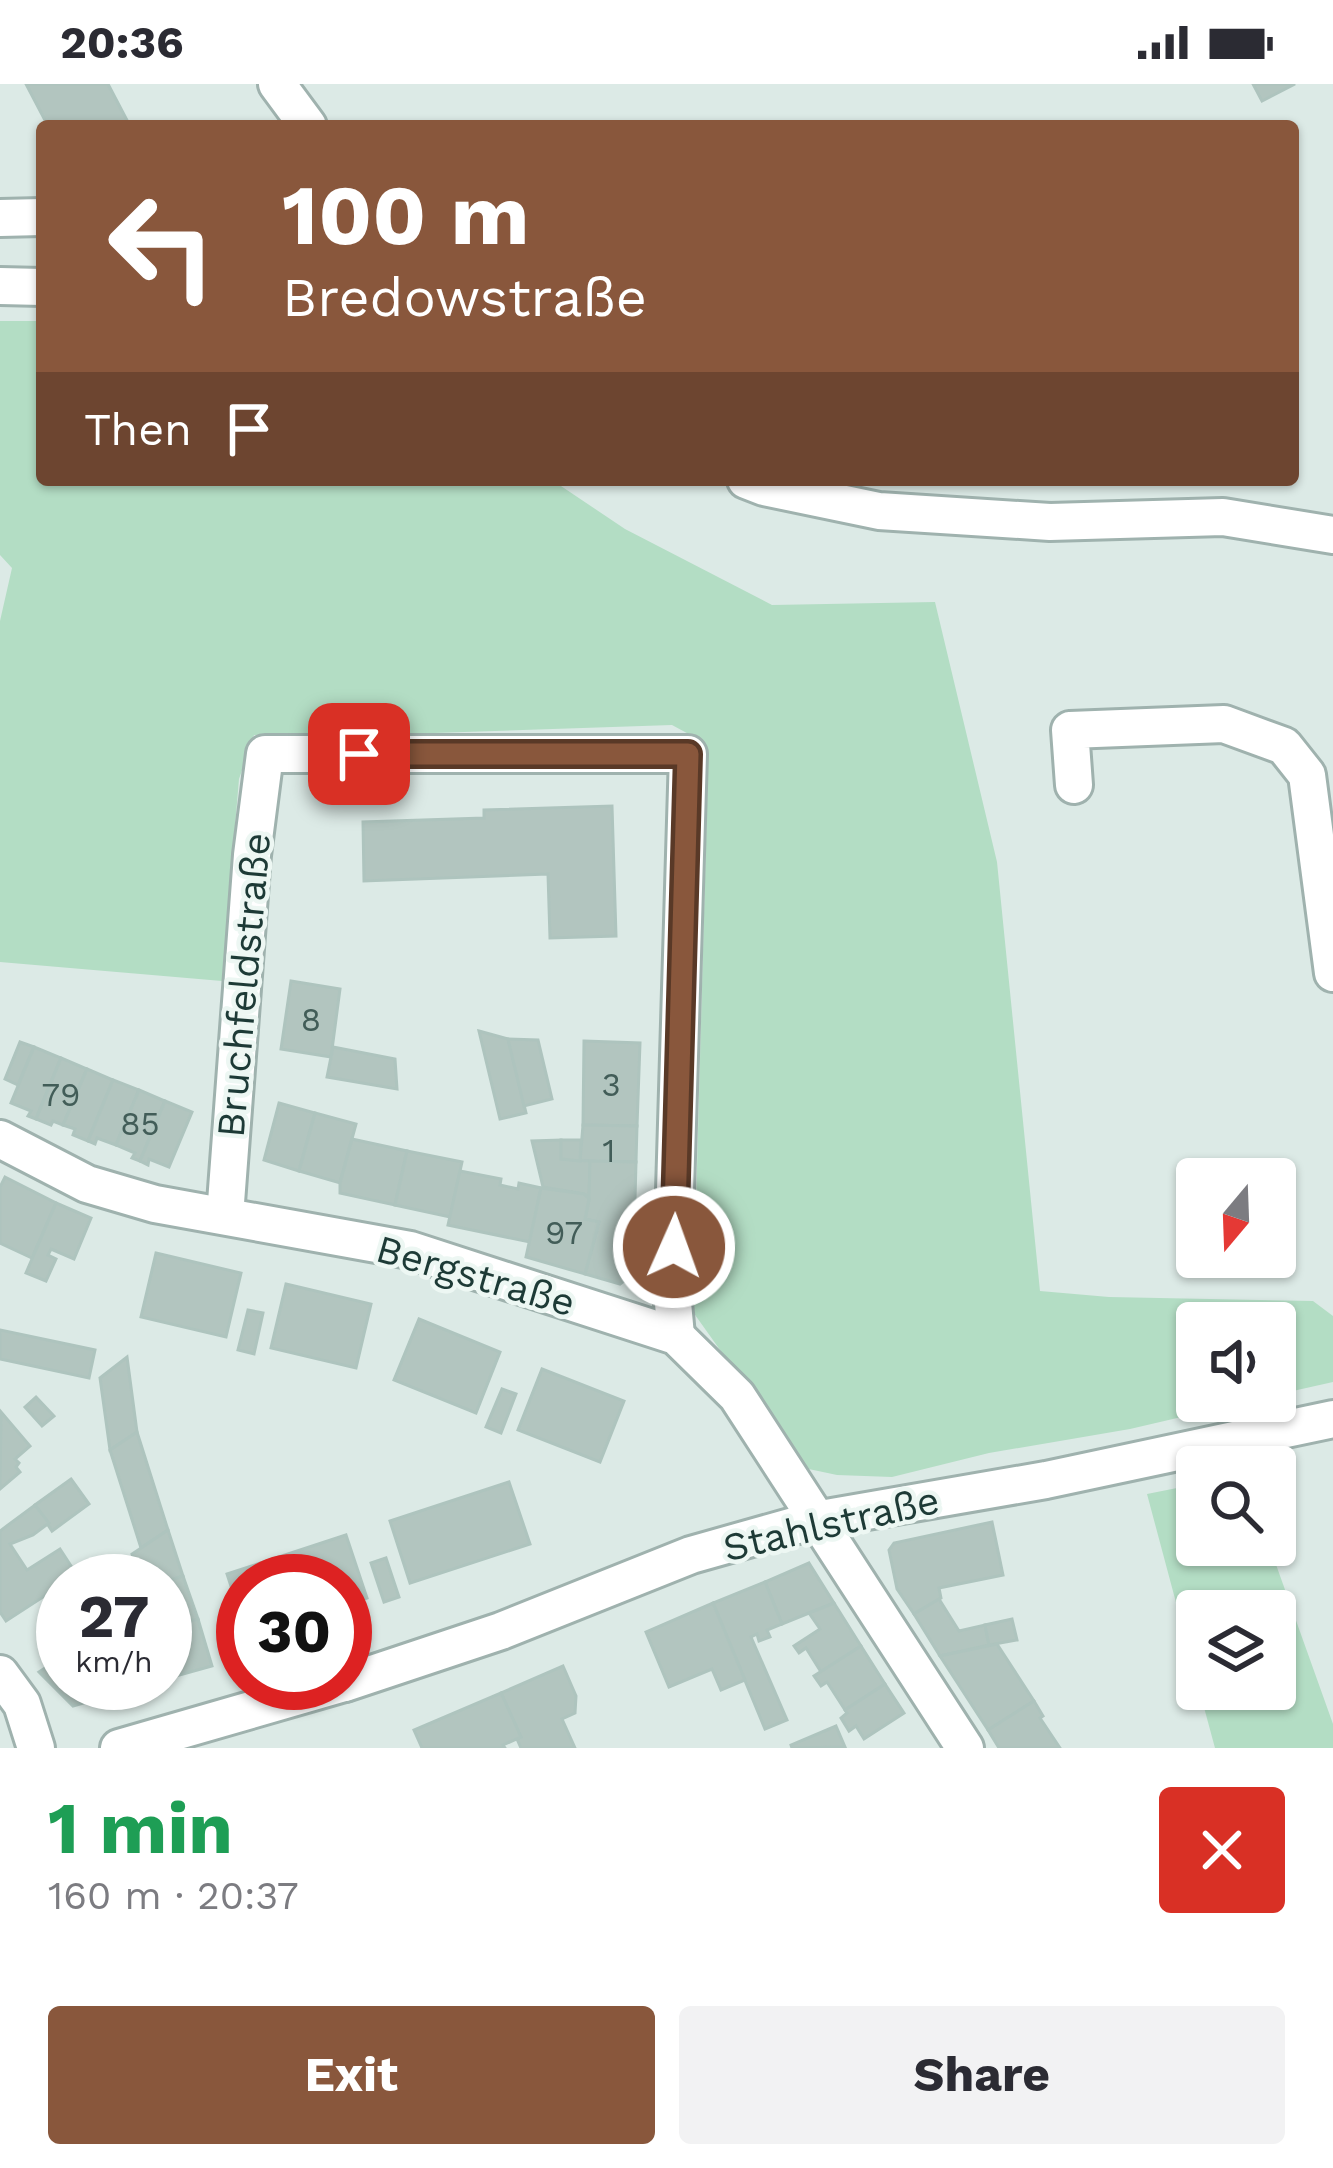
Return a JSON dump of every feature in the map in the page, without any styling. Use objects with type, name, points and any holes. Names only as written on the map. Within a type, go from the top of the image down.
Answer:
[{"type":"street","points":[[277,84],[304,120]]},
{"type":"street","points":[[0,218],[36,217]]},
{"type":"street","points":[[0,286],[36,287]]},
{"type":"street","points":[[761,486],[879,511],[1050,522],[1223,517],[1333,535]]},
{"type":"street","points":[[1074,785],[1070,730],[1224,724],[1284,746],[1307,775],[1333,973]]},
{"type":"street","name":"Bruchfeldstraße","points":[[225,1216],[252,855],[265,754],[688,754],[672,1292],[676,1336]]},
{"type":"street","name":"Bergstraße","points":[[0,1139],[87,1184],[155,1204],[410,1250],[676,1336],[737,1396],[965,1748]]},
{"type":"street","name":"Stahlstraße","points":[[372,1674],[501,1631],[691,1555],[815,1520],[1046,1480],[1333,1419]]},
{"type":"street","points":[[0,1675],[22,1704],[36,1748]]},
{"type":"street","name":"Stahlstraße","points":[[119,1748],[251,1710]]},
{"type":"green space","points":[[0,321],[36,321],[36,486],[561,486],[625,529],[772,605],[935,602],[997,862],[1040,1291],[1313,1301],[1333,1316],[1333,1382],[1296,1390],[1296,1302],[1176,1302],[1176,1418],[989,1453],[892,1477],[837,1475],[804,1468],[693,1312],[708,769],[696,738],[672,725],[254,735],[239,779],[222,981],[0,962],[0,621],[12,568],[0,555]]},
{"type":"green space","points":[[1176,1488],[1176,1566],[1277,1566],[1285,1590],[1176,1590],[1176,1602],[1147,1494]]},
{"type":"green space","points":[[1296,1621],[1333,1724],[1333,1748],[1215,1748],[1205,1710],[1296,1710]]},
{"type":"building","points":[[26,84],[108,84],[127,120],[45,120]]},
{"type":"building","points":[[1253,84],[1295,84],[1262,101]]},
{"type":"building","points":[[612,806],[616,936],[550,938],[548,874],[364,881],[363,822],[484,818],[484,810]]},
{"type":"building","points":[[291,981],[340,989],[331,1057],[281,1049]]},
{"type":"building","points":[[479,1031],[508,1039],[526,1113],[500,1119]]},
{"type":"building","points":[[508,1039],[538,1040],[552,1099],[524,1106]]},
{"type":"building","points":[[584,1041],[640,1043],[637,1126],[583,1125]]},
{"type":"building","points":[[20,1042],[34,1047],[18,1085],[5,1079]]},
{"type":"building","points":[[34,1047],[61,1058],[36,1119],[28,1116],[31,1111],[11,1103]]},
{"type":"building","points":[[333,1047],[395,1059],[397,1089],[327,1077]]},
{"type":"building","points":[[61,1058],[87,1069],[63,1125],[53,1121],[51,1125],[36,1119]]},
{"type":"building","points":[[87,1069],[113,1080],[88,1141],[63,1125]]},
{"type":"building","points":[[113,1080],[139,1090],[116,1145],[97,1138],[95,1144],[88,1141]]},
{"type":"building","points":[[139,1090],[165,1101],[140,1161],[132,1158],[135,1153],[116,1145]]},
{"type":"building","points":[[165,1101],[192,1112],[169,1167],[149,1159],[148,1165],[140,1161]]},
{"type":"building","points":[[279,1103],[315,1113],[299,1171],[264,1160]]},
{"type":"building","points":[[315,1113],[356,1124],[340,1183],[299,1171]]},
{"type":"building","points":[[583,1125],[637,1126],[636,1162],[580,1161]]},
{"type":"building","points":[[352,1139],[407,1151],[395,1205],[340,1193]]},
{"type":"building","points":[[561,1140],[561,1159],[590,1161],[589,1199],[543,1187],[532,1141]]},
{"type":"building","points":[[561,1140],[581,1140],[580,1161],[561,1159]]},
{"type":"building","points":[[407,1151],[462,1162],[450,1217],[395,1205]]},
{"type":"building","points":[[590,1161],[636,1162],[633,1274],[620,1284],[585,1274],[599,1222],[585,1219]]},
{"type":"building","points":[[460,1171],[501,1179],[500,1185],[518,1189],[519,1183],[541,1188],[530,1242],[448,1225]]},
{"type":"building","points":[[5,1177],[56,1203],[32,1258],[0,1243],[0,1187]]},
{"type":"building","points":[[541,1188],[584,1194],[589,1199],[585,1219],[599,1222],[585,1274],[526,1257]]},
{"type":"building","points":[[56,1203],[91,1218],[74,1259],[51,1249],[48,1255],[56,1259],[46,1281],[26,1273]]},
{"type":"building","points":[[156,1253],[241,1273],[226,1337],[141,1317]]},
{"type":"building","points":[[286,1284],[371,1304],[356,1368],[271,1348]]},
{"type":"building","points":[[248,1310],[263,1313],[254,1354],[238,1350]]},
{"type":"building","points":[[419,1319],[500,1352],[476,1413],[394,1380]]},
{"type":"building","points":[[0,1330],[95,1350],[89,1378],[0,1359]]},
{"type":"building","points":[[127,1357],[137,1432],[110,1450],[100,1378]]},
{"type":"building","points":[[542,1369],[624,1401],[600,1462],[518,1430]]},
{"type":"building","points":[[502,1389],[516,1394],[501,1433],[486,1427]]},
{"type":"building","points":[[36,1397],[54,1416],[42,1426],[25,1407]]},
{"type":"building","points":[[1,1412],[30,1446],[15,1459],[20,1472],[0,1489]]},
{"type":"building","points":[[137,1432],[168,1530],[141,1548],[110,1450]]},
{"type":"building","points":[[71,1479],[89,1504],[52,1531],[35,1505]]},
{"type":"building","points":[[509,1482],[530,1544],[410,1583],[390,1521]]},
{"type":"building","points":[[35,1505],[49,1523],[10,1544],[27,1570],[36,1564],[36,1602],[6,1621],[0,1612],[0,1531]]},
{"type":"building","points":[[992,1522],[1003,1575],[939,1588],[941,1598],[914,1614],[897,1589],[889,1550],[894,1543]]},
{"type":"building","points":[[168,1530],[176,1554],[132,1554]]},
{"type":"building","points":[[346,1535],[352,1554],[288,1554]]},
{"type":"building","points":[[386,1558],[399,1597],[384,1602],[372,1563]]},
{"type":"building","points":[[809,1563],[834,1603],[782,1624],[765,1582]]},
{"type":"building","points":[[765,1582],[782,1624],[767,1630],[770,1637],[759,1641],[757,1634],[751,1637],[787,1720],[765,1729],[713,1603]]},
{"type":"building","points":[[939,1599],[959,1631],[985,1625],[989,1645],[940,1656],[914,1614]]},
{"type":"building","points":[[713,1603],[745,1680],[721,1690],[712,1669],[669,1687],[646,1632]]},
{"type":"building","points":[[834,1603],[861,1646],[821,1672],[806,1648],[799,1653],[794,1646],[820,1629],[809,1613]]},
{"type":"building","points":[[198,1619],[212,1666],[192,1672],[192,1620]]},
{"type":"building","points":[[1012,1619],[1017,1640],[989,1645],[985,1625]]},
{"type":"building","points":[[997,1644],[1034,1701],[988,1730],[940,1656]]},
{"type":"building","points":[[861,1646],[885,1684],[845,1710],[827,1682],[821,1686],[814,1676]]},
{"type":"building","points":[[563,1666],[576,1696],[575,1713],[562,1719],[575,1748],[521,1748],[517,1739],[521,1737],[501,1693]]},
{"type":"building","points":[[885,1684],[904,1713],[864,1739],[856,1726],[849,1731],[841,1718],[845,1710]]},
{"type":"building","points":[[501,1693],[521,1737],[503,1745],[505,1748],[422,1748],[414,1730]]},
{"type":"building","points":[[1034,1701],[1060,1748],[999,1748],[988,1730]]},
{"type":"building","points":[[836,1726],[845,1747],[792,1748],[791,1745]]},
{"type":"route","points":[[359,754],[688,754],[674,1247]]}]
